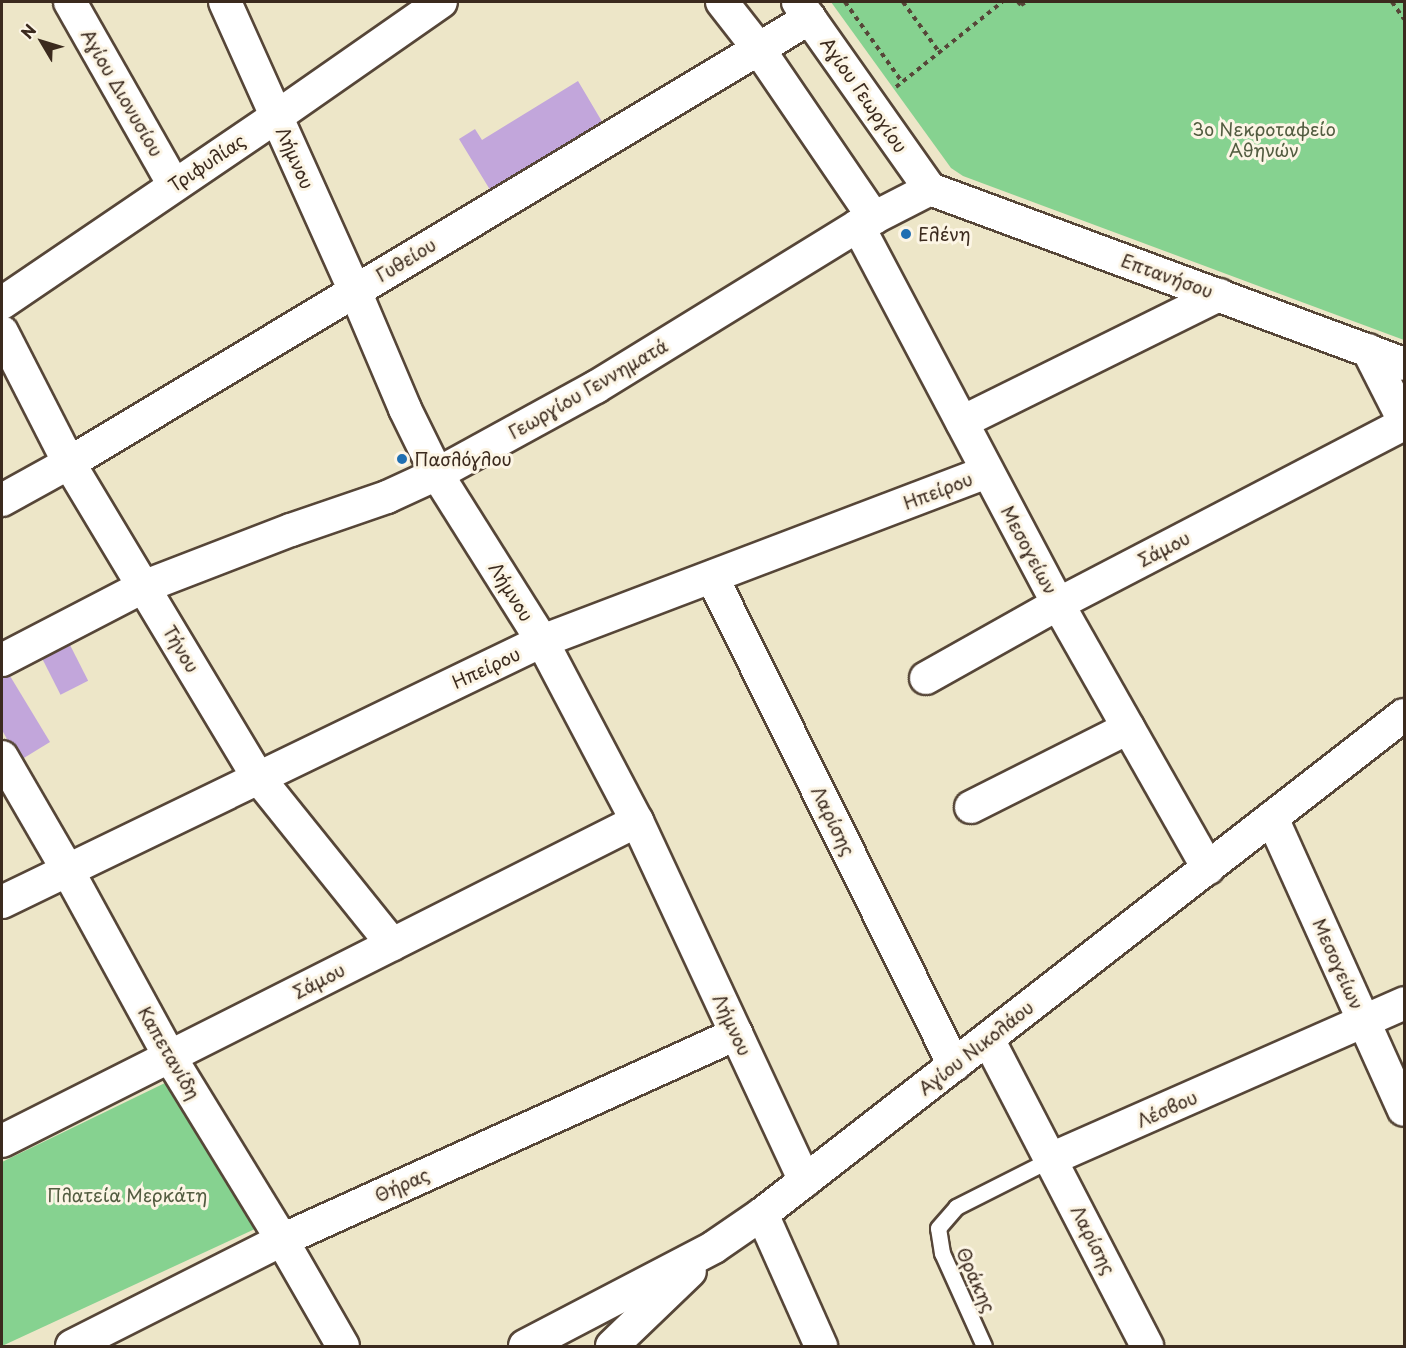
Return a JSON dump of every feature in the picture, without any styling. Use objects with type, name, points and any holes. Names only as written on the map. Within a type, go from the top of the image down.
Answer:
[{"type":"street","name":"Αγίου Διονυσίου","points":[[70,2],[174,185]]},
{"type":"street","name":"Λήμνου","points":[[225,2],[355,291],[405,409],[437,474],[542,641],[637,821],[805,1180]]},
{"type":"street","name":"Τριφυλίας","points":[[2,303],[441,2]]},
{"type":"street","name":"Μεσογείων","points":[[722,2],[758,48],[866,222],[987,472],[1058,604],[1208,868]]},
{"type":"street","name":"Γυθείου","points":[[2,500],[69,463],[758,48],[804,10]]},
{"type":"street","name":"Αγίου Γεωργίου","points":[[804,10],[930,189]]},
{"type":"street","name":"Γεωργίου Γεννηματά","points":[[2,660],[143,587],[291,530],[387,497],[437,474],[596,387],[866,222],[930,189]]},
{"type":"street","name":"Επτανήσου","points":[[930,189],[1404,364]]},
{"type":"street","points":[[962,422],[1219,295]]},
{"type":"street","name":"Τήνου","points":[[2,332],[69,463],[257,776],[392,944]]},
{"type":"street","points":[[1368,350],[1404,423]]},
{"type":"street","name":"Σάμου","points":[[926,678],[1058,604],[1404,423]]},
{"type":"street","name":"Ηπείρου","points":[[2,902],[257,776],[542,641],[987,472]]},
{"type":"street","name":"Λαρίσης","points":[[712,578],[954,1065]]},
{"type":"street","name":"Αγίου Νικολάου","points":[[525,1347],[714,1247],[762,1214],[1404,715]]},
{"type":"street","points":[[971,807],[1128,728]]},
{"type":"street","name":"Καπετανίδη","points":[[2,757],[68,871],[170,1057],[282,1240],[343,1347]]},
{"type":"street","name":"Μεσογείων","points":[[1272,818],[1404,1110]]},
{"type":"street","name":"Σάμου","points":[[2,1141],[637,821]]},
{"type":"street","name":"Λέσβου","points":[[1051,1159],[1365,1023],[1404,1003]]},
{"type":"street","name":"Θήρας","points":[[72,1347],[282,1240],[737,1034]]},
{"type":"street","name":"Λαρίσης","points":[[988,1039],[1147,1347]]},
{"type":"street","points":[[762,1214],[820,1347]]},
{"type":"street","points":[[612,1347],[714,1247]]},
{"type":"lane","name":"Λέσβου","points":[[938,1228],[956,1207],[1051,1159]]},
{"type":"lane","name":"Θράκης","points":[[938,1228],[942,1253],[984,1347]]},
{"type":"path","points":[[845,2],[902,82],[1002,2]]},
{"type":"path","points":[[903,2],[939,52]]},
{"type":"path","points":[[1018,2],[1021,6],[1026,2]]},
{"type":"path","points":[[1392,2],[1404,19]]},
{"type":"green space","name":"3ο Νεκροταφείο Αθηνών","points":[[831,2],[1404,2],[1404,340],[963,176],[951,168]]},
{"type":"green space","name":"Πλατεία Μερκάτη","points":[[167,1082],[257,1228],[2,1346],[2,1162]]},
{"type":"building","points":[[578,81],[607,130],[495,198],[459,139],[475,129],[482,140]]},
{"type":"building","points":[[70,645],[88,681],[61,695],[42,659]]},
{"type":"building","points":[[7,671],[50,742],[19,761],[2,730],[2,674]]},
{"type":"place","name":"Ελένη","points":[[906,234]]},
{"type":"place","name":"Πασλόγλου","points":[[402,459]]}]
